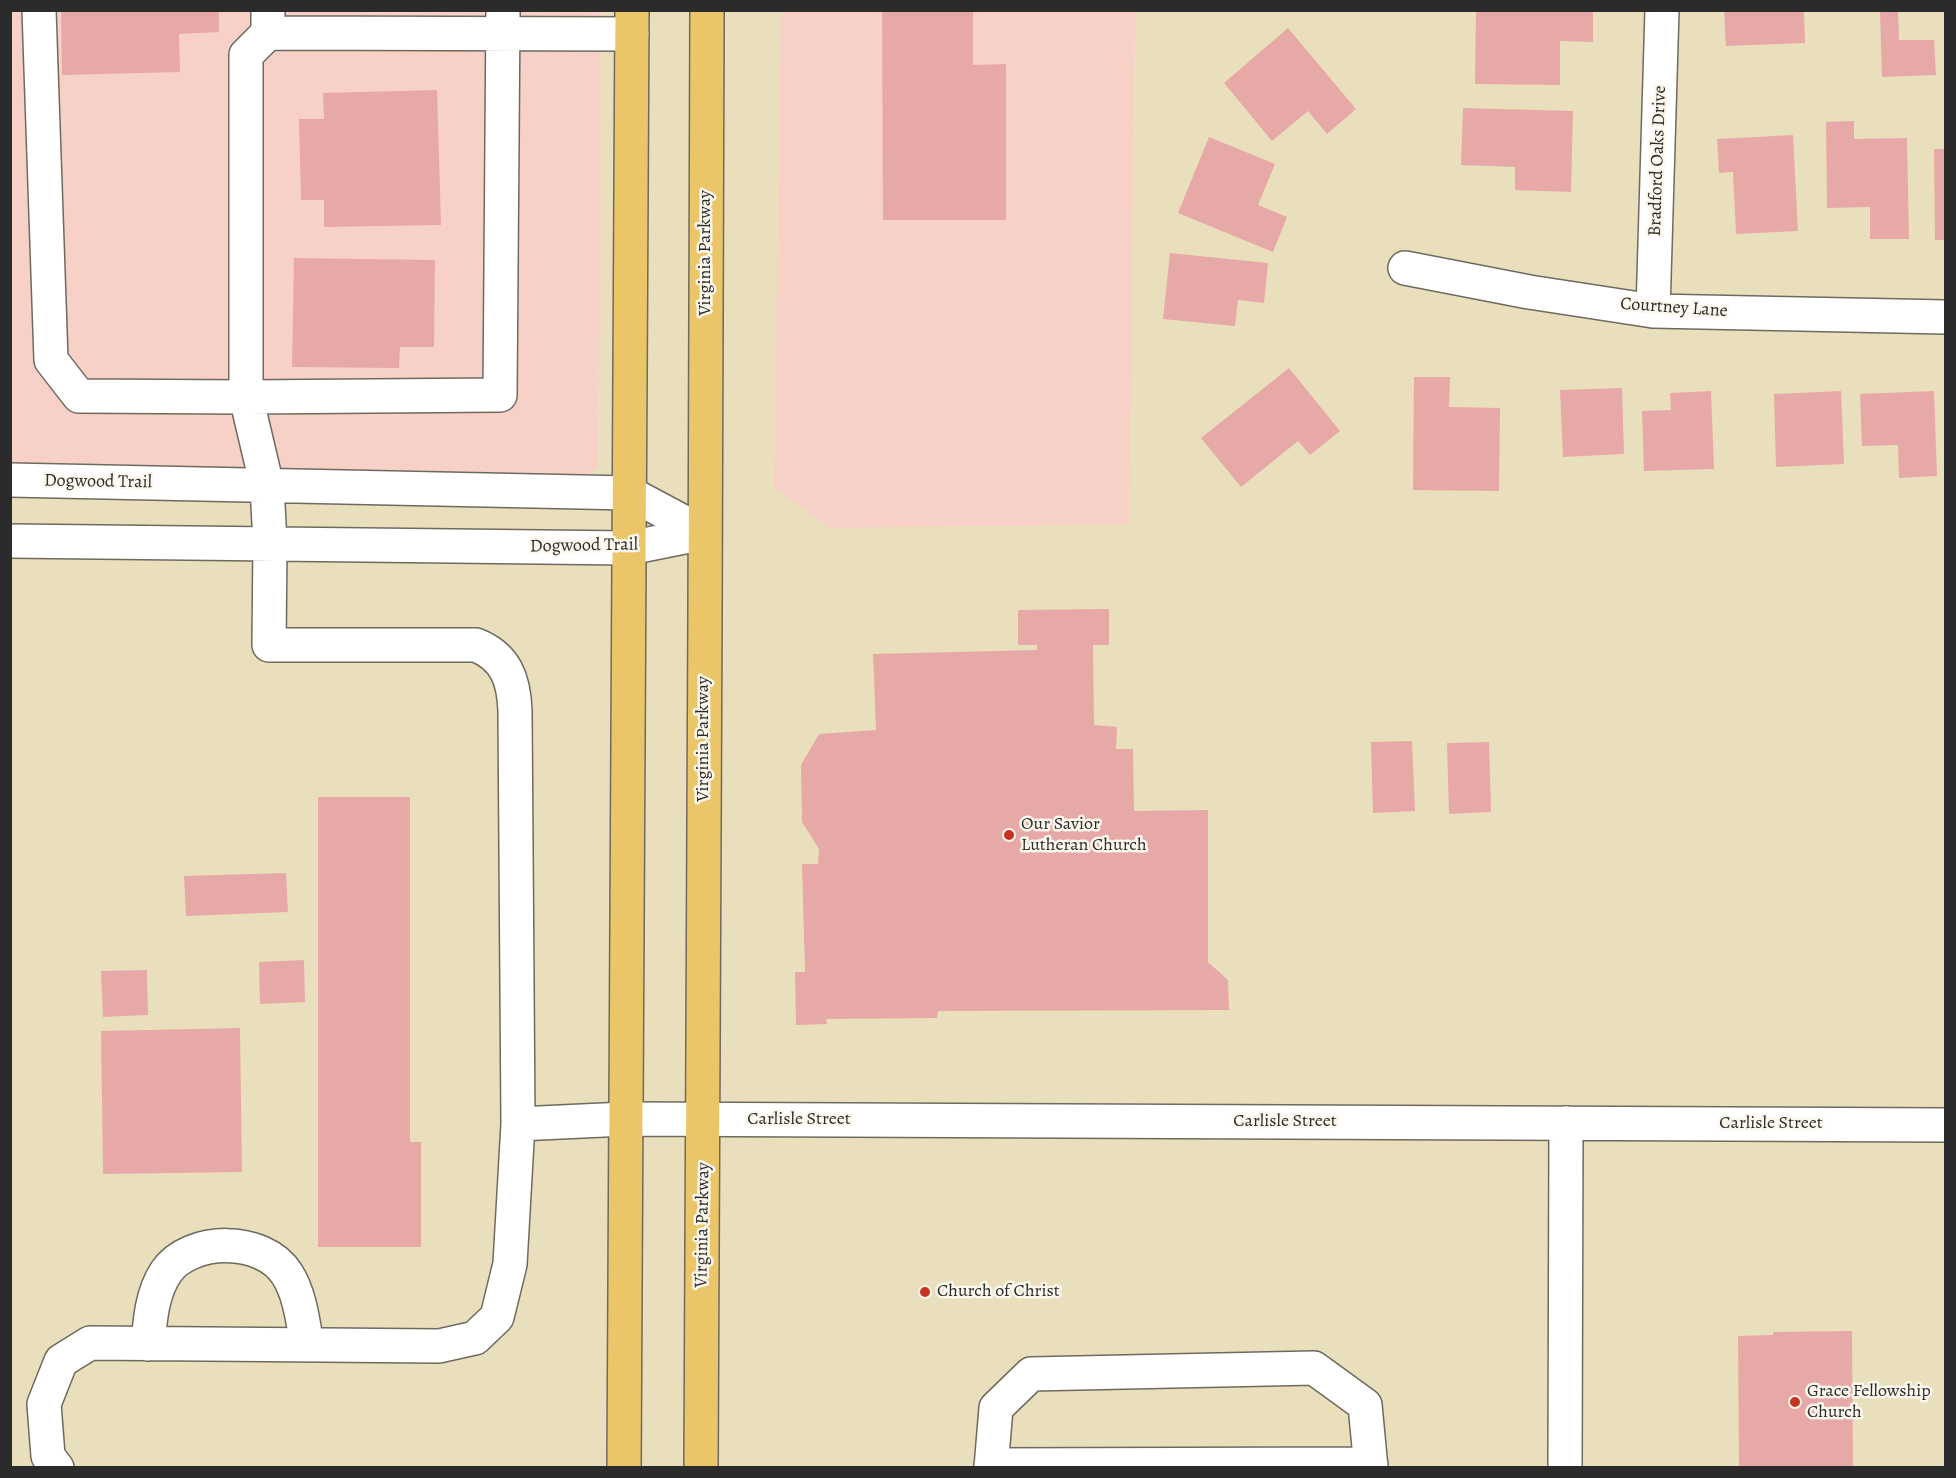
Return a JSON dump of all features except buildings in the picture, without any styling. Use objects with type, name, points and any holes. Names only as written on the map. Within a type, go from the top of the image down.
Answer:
[{"type":"main road","name":"Virginia Parkway","points":[[700,1467],[704,1119],[706,10]]},
{"type":"main road","points":[[624,1467],[632,22]]},
{"type":"street","points":[[39,10],[51,360],[79,396],[500,395],[503,22]]},
{"type":"street","name":"Bradford Oaks Drive","points":[[1653,311],[1662,10]]},
{"type":"street","points":[[57,1467],[48,1456],[44,1404],[61,1361],[90,1343],[439,1346],[475,1338],[497,1317],[510,1264],[518,1124],[515,697],[508,671],[492,652],[476,645],[269,645],[270,543],[267,486],[246,397],[246,55],[268,22],[632,22]]},
{"type":"street","name":"Courtney Lane","points":[[1405,268],[1528,292],[1653,311],[1946,317]]},
{"type":"street","name":"Dogwood Trail","points":[[10,480],[629,494],[704,533]]},
{"type":"street","name":"Dogwood Trail","points":[[10,541],[629,548],[704,533]]},
{"type":"street","name":"Carlisle Street","points":[[518,1124],[625,1119],[704,1119],[1946,1125]]},
{"type":"street","points":[[1565,1467],[1566,1123]]},
{"type":"street","points":[[148,1344],[151,1312],[159,1285],[177,1259],[212,1247],[234,1245],[265,1253],[287,1274],[302,1316],[307,1345]]},
{"type":"street","points":[[1314,1368],[1365,1405],[1371,1466],[991,1466],[996,1407],[1031,1374],[1314,1368]]},
{"type":"shaded area","points":[[11,11],[601,11],[598,467],[583,478],[11,467]]},
{"type":"shaded area","points":[[781,11],[1135,11],[1129,524],[830,528],[774,488]]},
{"type":"place","name":"Our Savior Lutheran Church","points":[[1009,835]]},
{"type":"place","name":"Church of Christ","points":[[925,1292]]},
{"type":"place","name":"Grace Fellowship Church","points":[[1795,1402]]}]
